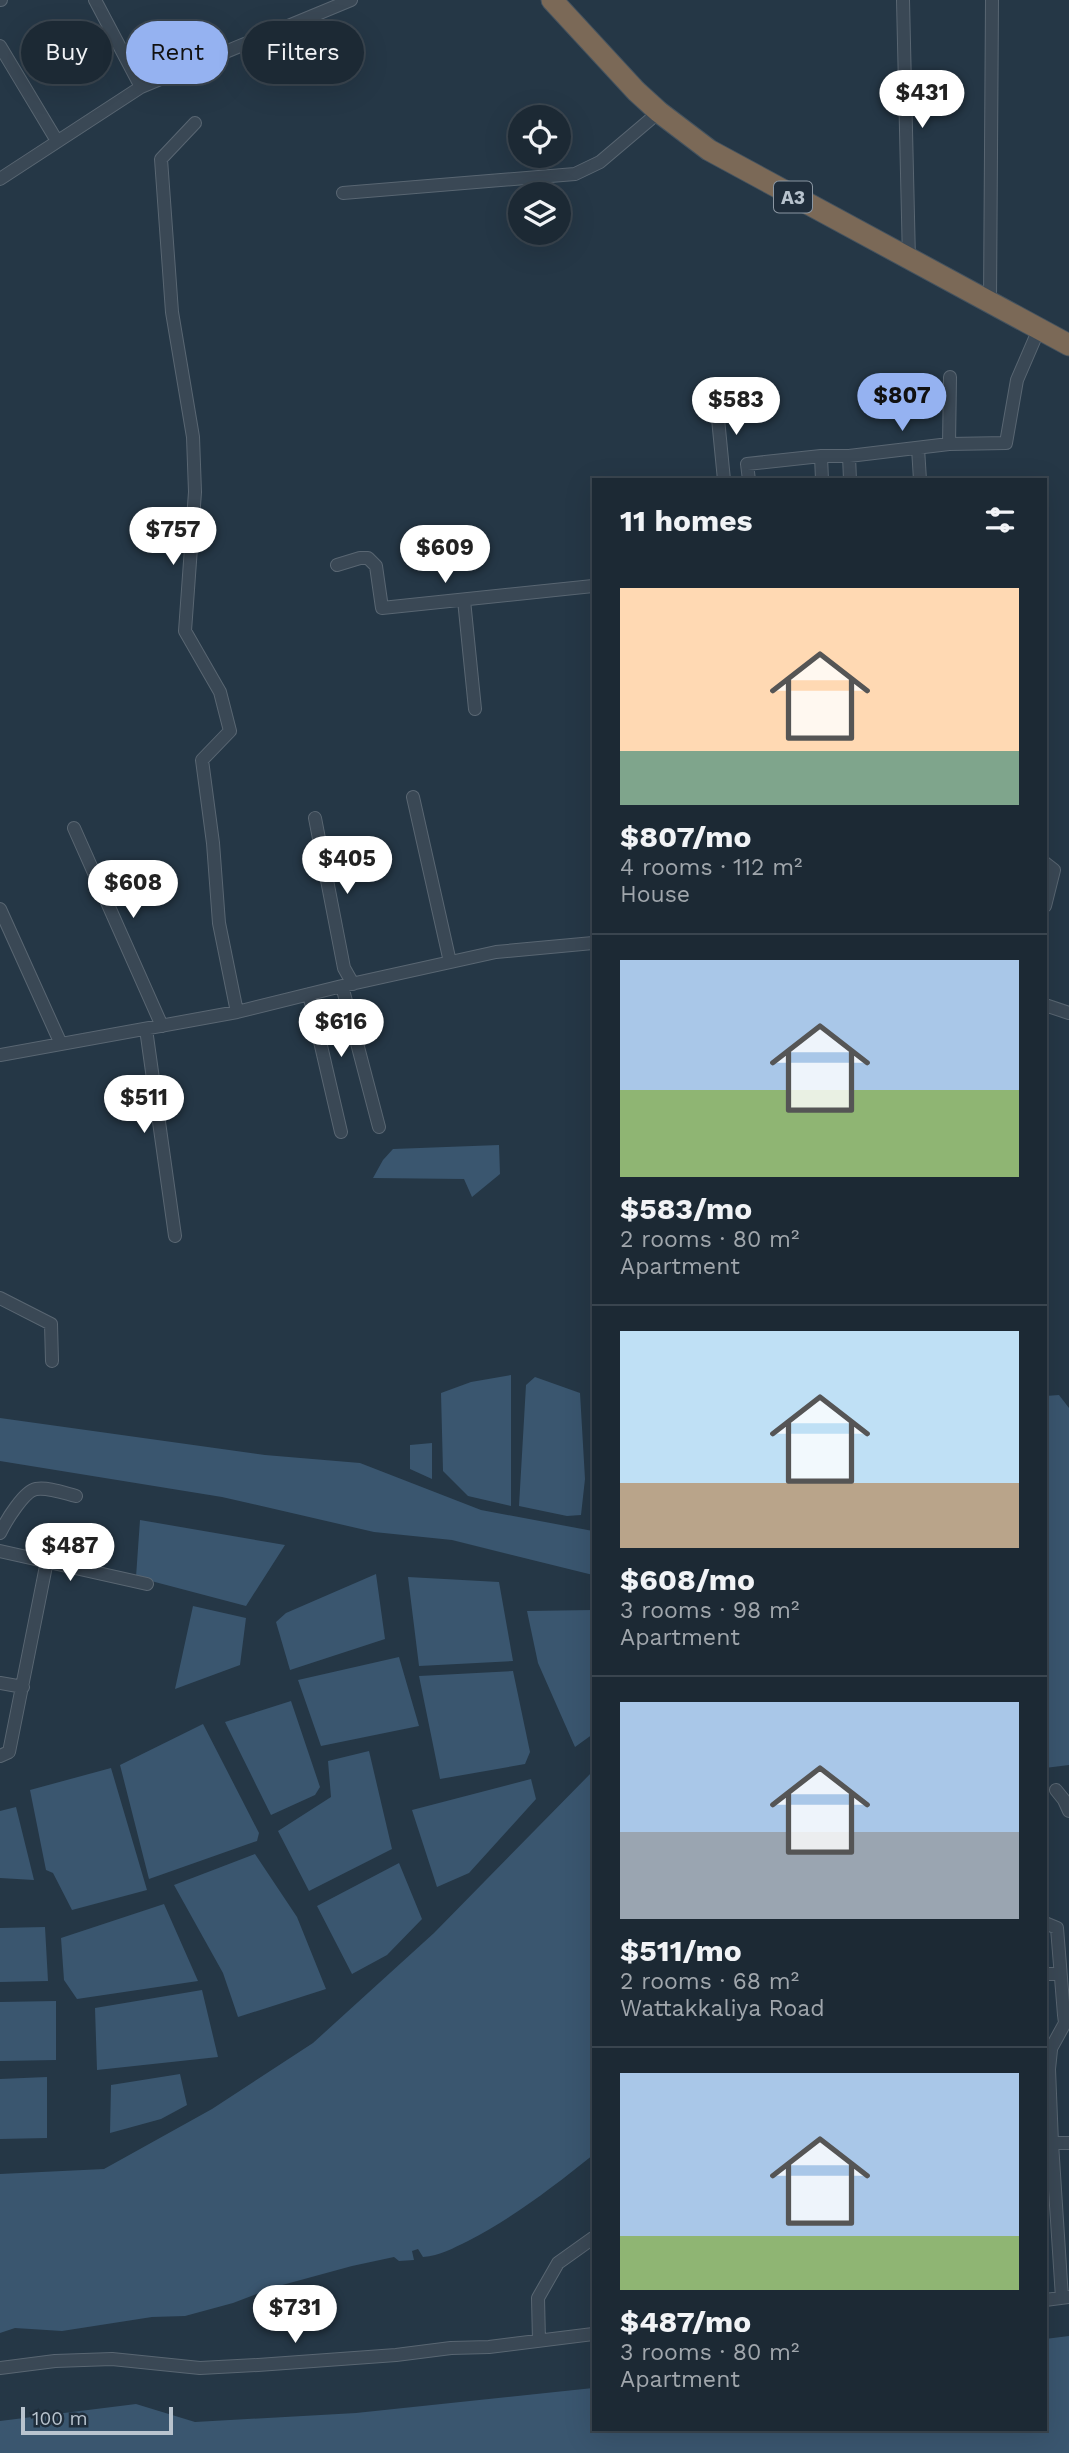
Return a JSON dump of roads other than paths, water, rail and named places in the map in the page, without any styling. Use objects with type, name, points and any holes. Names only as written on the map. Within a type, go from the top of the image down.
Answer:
[{"type":"highway","name":"A3","points":[[552,0],[659,113],[709,150],[1069,345]]},
{"type":"street","points":[[95,0],[141,87]]},
{"type":"street","points":[[0,179],[141,87],[351,0]]},
{"type":"street","points":[[903,0],[909,260]]},
{"type":"street","points":[[989,302],[992,0]]},
{"type":"street","points":[[0,46],[57,141]]},
{"type":"street","points":[[343,193],[575,174],[600,162],[659,113]]},
{"type":"street","points":[[195,123],[161,159],[172,312],[193,437],[195,492],[185,631],[220,692],[230,731],[202,760],[213,843],[219,923],[237,1012]]},
{"type":"street","points":[[716,398],[724,473],[747,464],[821,456],[849,456],[949,444],[1006,443],[1017,380],[1038,329]]},
{"type":"street","points":[[949,444],[950,377]]},
{"type":"street","points":[[918,448],[920,478]]},
{"type":"street","points":[[821,456],[822,478]]},
{"type":"street","points":[[849,456],[850,478]]},
{"type":"street","points":[[747,464],[749,478]]},
{"type":"street","points":[[337,565],[368,558],[376,566],[382,608],[592,586]]},
{"type":"street","points":[[464,600],[475,709]]},
{"type":"street","points":[[413,797],[450,962]]},
{"type":"street","points":[[315,818],[347,985],[379,1127]]},
{"type":"street","points":[[74,828],[162,1026]]},
{"type":"street","points":[[1047,865],[1054,870],[1047,898]]},
{"type":"street","points":[[0,909],[61,1044]]},
{"type":"street","points":[[0,1055],[237,1012],[496,952],[592,943]]},
{"type":"street","points":[[309,994],[341,1132]]},
{"type":"street","points":[[1047,1006],[1069,1013]]},
{"type":"street","points":[[146,1029],[175,1236]]},
{"type":"street","points":[[0,1298],[51,1324],[52,1361]]},
{"type":"street","points":[[0,1532],[24,1497],[33,1489],[76,1496]]},
{"type":"street","points":[[0,1551],[147,1584]]},
{"type":"street","points":[[0,1756],[9,1752],[47,1561]]},
{"type":"street","points":[[0,1683],[23,1687]]},
{"type":"street","points":[[1056,1790],[1069,1811]]},
{"type":"street","points":[[1047,2300],[1066,2298],[1048,2143],[1048,2054],[1065,2023],[1066,2014],[1057,1927]]},
{"type":"street","points":[[1047,1974],[1060,1974]]},
{"type":"street","points":[[1048,2143],[1069,2143]]},
{"type":"street","points":[[539,2341],[538,2298],[558,2263],[592,2239]]},
{"type":"street","points":[[0,2368],[55,2361],[112,2359],[200,2368],[258,2365],[592,2334]]},
{"type":"water","points":[[499,1145],[500,1174],[472,1197],[464,1179],[373,1178],[393,1149]]},
{"type":"water","points":[[511,1375],[511,1506],[468,1496],[443,1471],[441,1393],[471,1382]]},
{"type":"water","points":[[535,1377],[580,1393],[585,1479],[581,1515],[567,1516],[519,1506],[526,1385]]},
{"type":"water","points":[[1059,1395],[1069,1408],[1069,1765],[1047,1768],[1047,1396]]},
{"type":"water","points":[[0,1418],[265,1455],[360,1463],[481,1510],[592,1531],[592,1575],[452,1540],[374,1532],[222,1497],[0,1461]]},
{"type":"water","points":[[432,1443],[432,1479],[410,1469],[410,1445]]},
{"type":"water","points":[[140,1520],[285,1545],[246,1606],[136,1577]]},
{"type":"water","points":[[376,1574],[385,1639],[290,1670],[276,1622],[286,1613]]},
{"type":"water","points":[[408,1577],[499,1582],[513,1661],[419,1666]]},
{"type":"water","points":[[193,1606],[246,1618],[240,1665],[175,1689]]},
{"type":"water","points":[[592,1610],[592,1735],[575,1747],[538,1663],[527,1611]]},
{"type":"water","points":[[399,1657],[419,1726],[321,1746],[298,1680]]},
{"type":"water","points":[[513,1671],[530,1752],[525,1764],[440,1779],[419,1676]]},
{"type":"water","points":[[291,1701],[320,1787],[315,1795],[271,1815],[225,1722]]},
{"type":"water","points":[[203,1724],[259,1833],[257,1841],[149,1879],[120,1765]]},
{"type":"water","points":[[369,1751],[392,1849],[309,1891],[278,1831],[331,1797],[328,1761]]},
{"type":"water","points":[[111,1768],[147,1890],[72,1910],[53,1873],[46,1870],[30,1790]]},
{"type":"water","points":[[592,1772],[592,2156],[517,2212],[468,2241],[435,2255],[423,2257],[418,2249],[412,2251],[414,2260],[399,2261],[394,2257],[352,2266],[185,2316],[152,2317],[62,2331],[15,2328],[0,2333],[0,2174],[104,2169],[212,2109],[313,2043],[434,1933]]},
{"type":"water","points":[[531,1779],[536,1799],[469,1873],[437,1887],[412,1810]]},
{"type":"water","points":[[16,1807],[34,1880],[0,1878],[0,1811]]},
{"type":"water","points":[[255,1854],[297,1917],[326,1989],[238,2017],[223,1973],[174,1885]]},
{"type":"water","points":[[399,1863],[422,1919],[387,1955],[352,1974],[317,1906]]},
{"type":"water","points":[[164,1904],[198,1981],[77,1999],[64,1980],[61,1938]]},
{"type":"water","points":[[45,1927],[48,1981],[0,1982],[0,1928]]},
{"type":"water","points":[[202,1990],[218,2057],[97,2070],[95,2008]]},
{"type":"water","points":[[56,2001],[56,2060],[0,2061],[0,2002]]},
{"type":"water","points":[[180,2074],[187,2105],[161,2119],[110,2133],[111,2085]]},
{"type":"water","points":[[47,2077],[47,2138],[0,2139],[0,2079]]},
{"type":"water","points":[[1069,2336],[1069,2453],[0,2453],[0,2421],[136,2404],[195,2422],[356,2413],[592,2388],[592,2431],[1047,2431],[1047,2339]]}]
